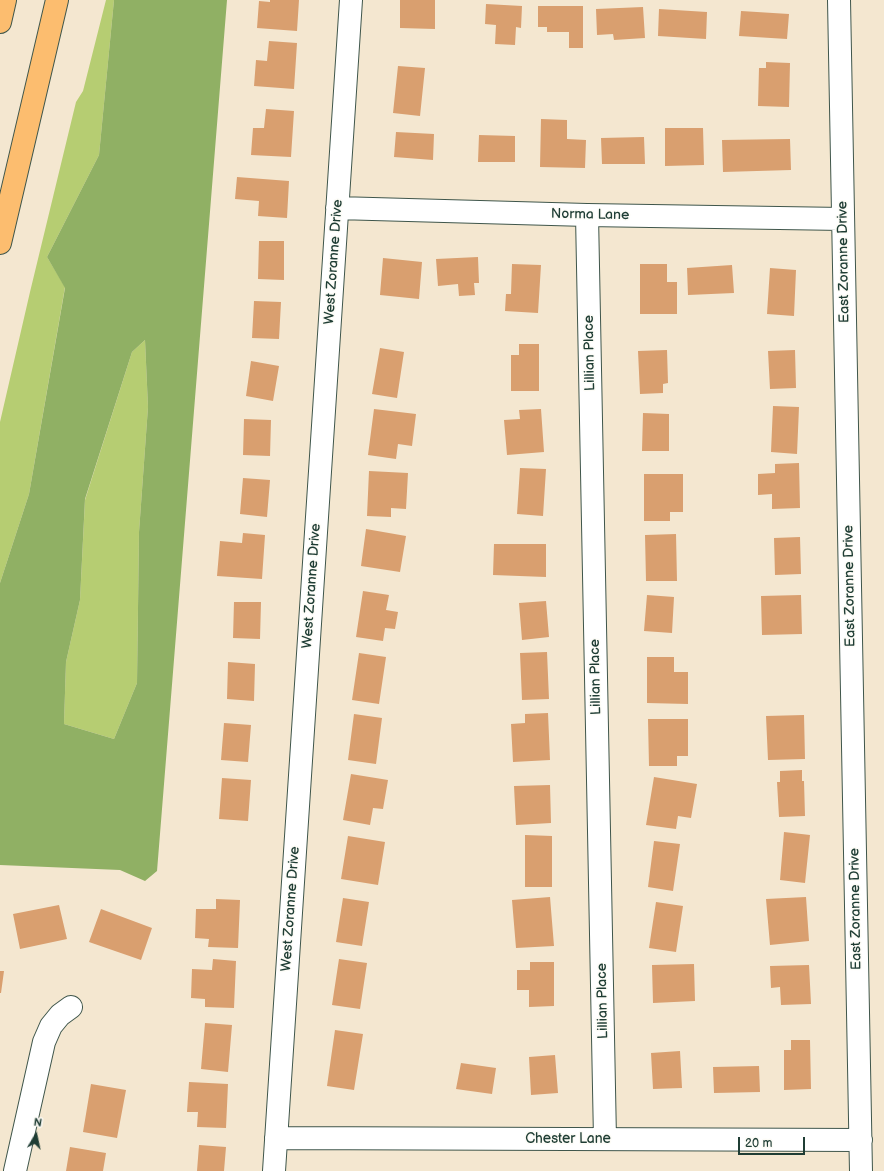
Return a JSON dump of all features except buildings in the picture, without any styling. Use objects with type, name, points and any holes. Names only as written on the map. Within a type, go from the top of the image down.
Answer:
[{"type":"highway","points":[[0,22],[5,0]]},
{"type":"highway","points":[[0,243],[57,0]]},
{"type":"highway","points":[[44,53],[66,0]]},
{"type":"street","name":"West Zoranne Drive","points":[[274,1171],[351,0]]},
{"type":"street","name":"East Zoranne Drive","points":[[839,0],[861,1171]]},
{"type":"street","name":"Norma Lane","points":[[337,208],[587,215],[843,219]]},
{"type":"street","name":"Lillian Place","points":[[587,215],[605,1139]]},
{"type":"street","points":[[15,1171],[44,1042],[50,1026],[60,1015],[71,1007]]},
{"type":"street","name":"Chester Lane","points":[[276,1138],[861,1140]]},
{"type":"green space","points":[[106,0],[114,0],[99,155],[47,257],[65,287],[29,494],[0,583],[0,422],[76,102],[83,91]]},
{"type":"green space","points":[[114,0],[227,0],[157,871],[145,881],[120,870],[0,865],[0,583],[29,494],[65,288],[47,257],[99,155]],"holes":[[[145,340],[148,407],[139,532],[137,683],[114,739],[64,724],[66,662],[80,600],[85,499],[132,352]]]},
{"type":"green space","points":[[145,340],[148,407],[139,532],[137,683],[114,739],[64,724],[66,662],[80,600],[85,500],[132,352]]}]
